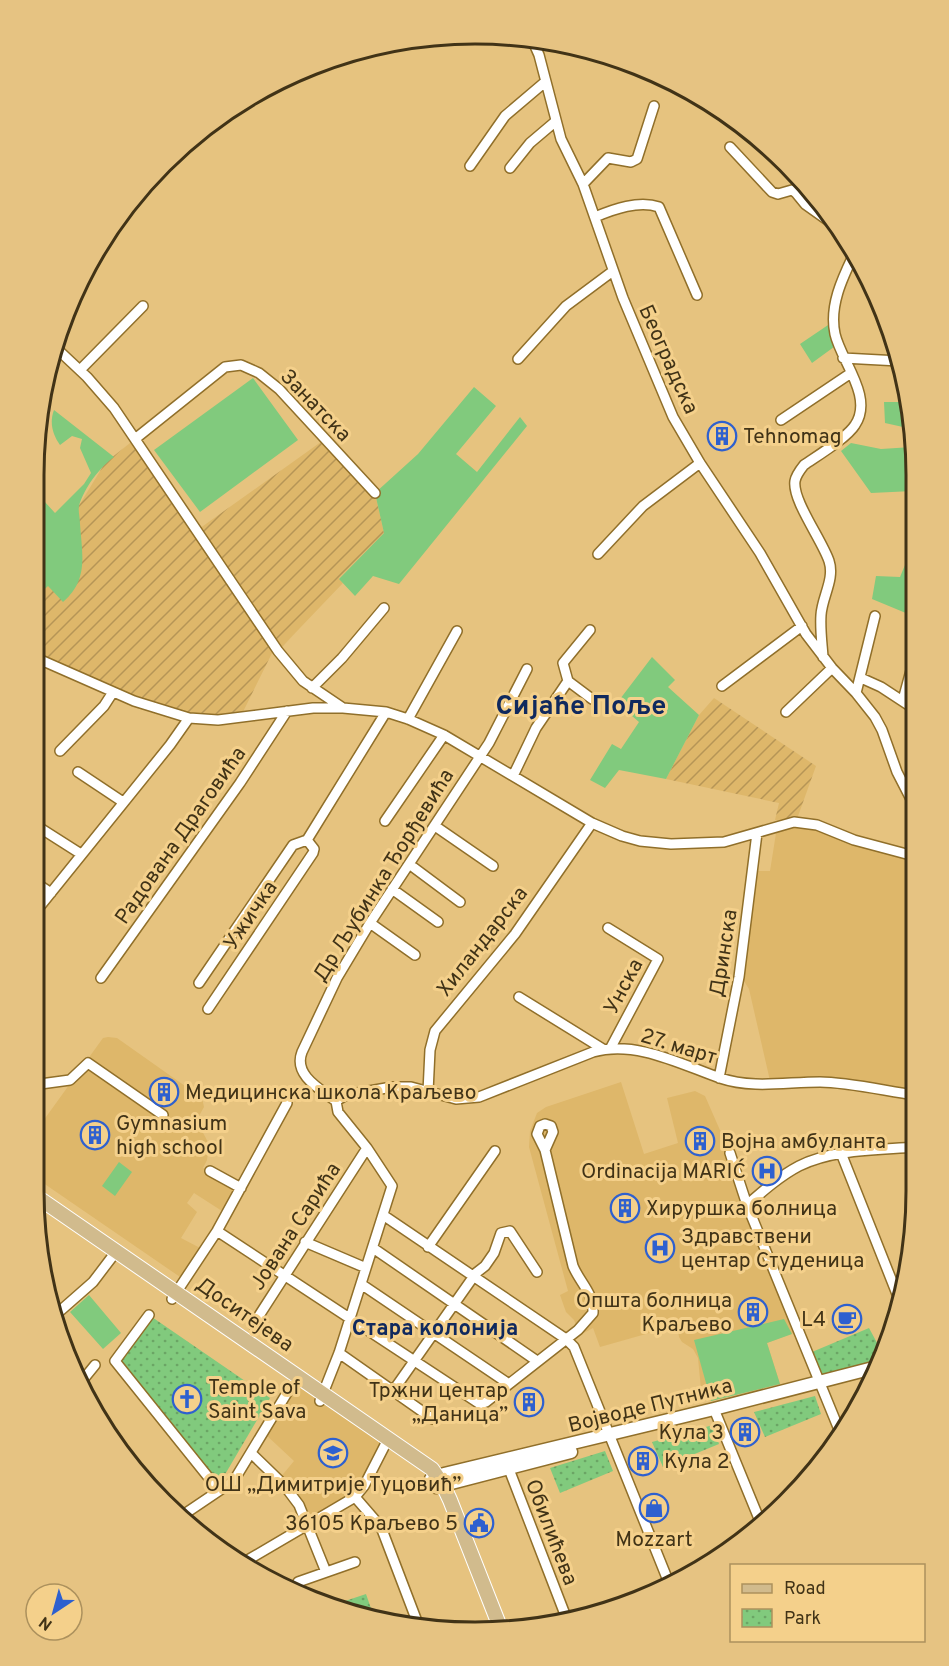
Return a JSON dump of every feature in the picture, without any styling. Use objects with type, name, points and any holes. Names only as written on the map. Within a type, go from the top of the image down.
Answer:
[{"type":"main road","name":"Доситејева","points":[[44,1202],[436,1479]]},
{"type":"main road","name":"Доситејева","points":[[44,1210],[174,1296]]},
{"type":"main road","name":"Доситејева","points":[[263,1357],[293,1383],[322,1398],[384,1445],[436,1479]]},
{"type":"main road","name":"Војводе Путника","points":[[821,1386],[866,1371]]},
{"type":"main road","name":"Војводе Путника","points":[[436,1479],[457,1476],[821,1386],[863,1378]]},
{"type":"main road","points":[[436,1479],[443,1472],[457,1476],[451,1488],[450,1500]]},
{"type":"main road","points":[[436,1479],[450,1500],[498,1622]]},
{"type":"main road","points":[[436,1479],[491,1622]]},
{"type":"street","name":"Београдска","points":[[536,48],[566,150],[584,184],[613,272],[665,401],[700,463],[760,553],[802,626],[823,657],[856,693],[882,730],[897,772],[906,789]]},
{"type":"street","points":[[470,166],[505,116],[545,82]]},
{"type":"street","points":[[584,184],[608,158],[631,162],[637,159],[654,106]]},
{"type":"street","points":[[510,168],[530,143],[556,121]]},
{"type":"street","points":[[730,147],[772,192],[778,194],[792,190],[816,212]]},
{"type":"street","points":[[595,217],[618,208],[648,205],[659,207],[697,295]]},
{"type":"street","points":[[823,657],[821,613],[831,574],[830,564],[822,542],[798,499],[795,483],[804,465],[850,431],[858,421],[860,399],[835,333],[834,312],[841,281],[850,263]]},
{"type":"street","points":[[518,359],[566,306],[613,272]]},
{"type":"street","points":[[80,370],[143,306]]},
{"type":"street","points":[[61,353],[114,408],[265,633],[296,674],[312,688],[343,708]]},
{"type":"street","points":[[843,358],[890,361]]},
{"type":"street","name":"Занатска","points":[[135,439],[225,367],[241,365],[258,373],[279,389],[375,493]]},
{"type":"street","points":[[781,420],[851,373]]},
{"type":"street","points":[[598,554],[643,506],[700,463]]},
{"type":"street","points":[[312,688],[342,658],[384,608]]},
{"type":"street","points":[[856,693],[875,616]]},
{"type":"street","points":[[722,686],[802,626]]},
{"type":"street","points":[[590,630],[563,663],[568,681],[592,699]]},
{"type":"street","points":[[408,719],[457,631]]},
{"type":"street","points":[[44,662],[134,701],[189,718],[218,720],[321,708],[386,712],[444,735],[592,823],[640,841],[671,844],[724,842],[794,822],[817,825],[854,840],[906,854]]},
{"type":"street","points":[[786,712],[832,668]]},
{"type":"street","name":"Др Љубинка Ђорђевића","points":[[336,1101],[300,1070],[299,1059],[328,995],[370,923],[480,757],[497,729],[527,669]]},
{"type":"street","points":[[861,678],[906,702]]},
{"type":"street","points":[[513,776],[536,728],[568,681]]},
{"type":"street","points":[[903,700],[906,689]]},
{"type":"street","points":[[60,751],[104,705],[113,692]]},
{"type":"street","points":[[321,708],[324,701],[322,695]]},
{"type":"street","name":"Радована Драговића","points":[[101,978],[233,792],[286,711]]},
{"type":"street","name":"Ужичка","points":[[199,983],[293,845],[307,840],[386,712]]},
{"type":"street","points":[[44,902],[189,718]]},
{"type":"street","points":[[385,821],[444,735]]},
{"type":"street","points":[[78,772],[123,802]]},
{"type":"street","name":"Хиландарска","points":[[428,1092],[430,1050],[435,1031],[515,934],[592,823]]},
{"type":"street","points":[[435,826],[493,866]]},
{"type":"street","points":[[44,829],[81,854]]},
{"type":"street","name":"Дринска","points":[[719,1078],[739,977],[757,834]]},
{"type":"street","name":"Ужичка","points":[[208,1009],[313,853],[314,849],[307,840]]},
{"type":"street","points":[[409,864],[460,903]]},
{"type":"street","points":[[44,888],[51,893]]},
{"type":"street","points":[[392,889],[438,922]]},
{"type":"street","points":[[370,923],[415,955]]},
{"type":"street","name":"Унска","points":[[607,1049],[658,959],[608,928]]},
{"type":"street","points":[[519,997],[607,1049]]},
{"type":"street","name":"27. март","points":[[336,1101],[346,1095],[387,1087],[411,1088],[456,1099],[479,1097],[607,1049],[632,1050],[672,1059],[719,1078],[745,1085],[822,1082],[906,1094]]},
{"type":"street","points":[[44,1084],[70,1080],[88,1063],[164,1114]]},
{"type":"street","points":[[322,1398],[339,1353],[393,1186],[339,1112],[336,1101]]},
{"type":"street","points":[[174,1296],[217,1231],[287,1103]]},
{"type":"street","name":"Јована Сарића","points":[[253,1325],[367,1148]]},
{"type":"street","points":[[747,1205],[770,1185],[801,1165],[841,1153],[906,1149]]},
{"type":"street","points":[[428,1247],[495,1150]]},
{"type":"street","points":[[217,1231],[480,1404],[486,1402],[588,1321],[594,1310],[588,1288],[578,1279],[573,1266],[545,1150]]},
{"type":"street","points":[[730,1153],[747,1205],[837,1425]]},
{"type":"street","points":[[841,1153],[894,1288]]},
{"type":"street","points":[[210,1171],[241,1188]]},
{"type":"street","points":[[383,1215],[566,1339],[577,1352],[667,1577]]},
{"type":"street","points":[[393,1391],[454,1304],[487,1263],[501,1233],[507,1230],[512,1233],[537,1272]]},
{"type":"street","points":[[305,1242],[366,1268]]},
{"type":"street","points":[[373,1248],[537,1361]]},
{"type":"street","points":[[60,1311],[93,1282],[112,1257]]},
{"type":"street","points":[[361,1284],[508,1384]]},
{"type":"street","points":[[149,1315],[115,1361],[217,1488],[223,1488]]},
{"type":"street","points":[[339,1353],[433,1419]]},
{"type":"street","points":[[86,1377],[95,1365]]},
{"type":"street","points":[[187,1513],[233,1482],[293,1383]]},
{"type":"street","points":[[715,1413],[758,1517]]},
{"type":"street","points":[[249,1559],[355,1497],[364,1486],[384,1445]]},
{"type":"street","points":[[251,1453],[284,1485],[299,1505],[326,1572]]},
{"type":"street","name":"Обилићева","points":[[507,1464],[564,1613]]},
{"type":"street","points":[[355,1497],[381,1527],[416,1619]]},
{"type":"street","points":[[298,1582],[355,1562]]},
{"type":"shaded area","points":[[135,439],[196,531],[325,439],[375,493],[384,533],[339,578],[343,583],[278,651],[275,647],[240,718],[218,720],[161,710],[44,661],[44,589],[81,552],[78,507],[105,463]]},
{"type":"shaded area","points":[[714,698],[816,766],[797,819],[775,820],[779,803],[666,779],[699,715]]},
{"type":"shaded area","points":[[794,822],[906,855],[906,1094],[822,1082],[771,1085],[749,989],[742,978],[754,871],[770,871],[777,827]]},
{"type":"shaded area","points":[[103,1038],[117,1038],[202,1098],[204,1107],[195,1123],[209,1144],[207,1160],[203,1168],[238,1188],[222,1211],[194,1193],[187,1203],[197,1212],[181,1238],[202,1249],[183,1279],[44,1184],[44,1120]]},
{"type":"shaded area","name":"Здравствени центар Студеница","points":[[621,1082],[644,1154],[678,1143],[667,1098],[695,1091],[705,1096],[730,1153],[799,1331],[767,1343],[780,1384],[711,1401],[702,1400],[698,1358],[693,1349],[682,1342],[679,1337],[677,1322],[668,1320],[660,1330],[600,1347],[593,1328],[582,1334],[566,1312],[560,1295],[568,1291],[529,1147],[530,1131],[537,1113],[546,1107]]},
{"type":"shaded area","name":"ОШ „Димитрије Туцовић”","points":[[293,1383],[385,1445],[364,1486],[308,1525],[279,1479],[294,1461],[264,1433]]},
{"type":"green space","points":[[834,321],[838,344],[812,363],[800,344]]},
{"type":"green space","points":[[253,378],[298,440],[200,512],[154,450]]},
{"type":"green space","points":[[474,387],[496,406],[456,454],[477,472],[520,417],[527,426],[399,584],[373,576],[355,596],[339,579],[384,533],[375,493],[418,454]]},
{"type":"green space","points":[[884,402],[899,402],[903,427],[885,423]]},
{"type":"green space","points":[[54,410],[114,457],[103,466],[81,499],[79,508],[82,566],[77,585],[63,602],[48,586],[44,590],[44,501],[55,513],[84,484],[91,473],[80,448],[82,439],[72,436],[60,445],[54,433]]},
{"type":"green space","points":[[851,443],[881,449],[905,447],[906,491],[871,493],[841,451]]},
{"type":"green space","points":[[906,563],[906,613],[872,599],[876,576],[900,577]]},
{"type":"green space","points":[[652,657],[675,680],[668,687],[699,715],[666,779],[619,770],[605,788],[590,780],[612,744],[621,749],[639,722],[617,703]]},
{"type":"green space","points":[[119,1162],[132,1172],[115,1196],[102,1186]]},
{"type":"green space","points":[[89,1295],[121,1333],[103,1349],[70,1312]]},
{"type":"green space","points":[[149,1315],[270,1398],[217,1488],[115,1361]]},
{"type":"green space","points":[[784,1319],[792,1334],[767,1343],[780,1384],[711,1401],[694,1340]]},
{"type":"green space","points":[[869,1328],[878,1344],[870,1364],[823,1375],[812,1352]]},
{"type":"green space","points":[[815,1396],[821,1414],[765,1437],[754,1412]]},
{"type":"green space","points":[[713,1425],[719,1444],[663,1467],[652,1442]]},
{"type":"green space","points":[[605,1451],[613,1471],[560,1493],[550,1468]]},
{"type":"green space","points":[[366,1594],[372,1610],[346,1603],[345,1601]]},
{"type":"place","name":"Tehnomag","points":[[722,436]]},
{"type":"place","name":"Медицинска школа Краљево","points":[[164,1092]]},
{"type":"place","name":"Gymnasium high school","points":[[95,1135]]},
{"type":"place","name":"Војна амбуланта","points":[[700,1141]]},
{"type":"place","name":"Ordinacija MARIĆ","points":[[767,1171]]},
{"type":"place","name":"Хируршка болница","points":[[625,1208]]},
{"type":"place","name":"Здравствени центар Студеница","points":[[660,1248]]},
{"type":"place","name":"Општа болница Краљево","points":[[753,1312]]},
{"type":"place","name":"L4","points":[[847,1319]]},
{"type":"place","name":"Temple of Saint Sava","points":[[187,1399]]},
{"type":"place","name":"Тржни центар „Даница”","points":[[529,1402]]},
{"type":"place","name":"Кула 3","points":[[745,1432]]},
{"type":"place","name":"ОШ „Димитрије Туцовић”","points":[[333,1453]]},
{"type":"place","name":"Кула 2","points":[[643,1461]]},
{"type":"place","name":"Mozzart","points":[[654,1508]]},
{"type":"place","name":"36105 Краљево 5","points":[[479,1523]]},
{"type":"district","name":"Сијаће Поље","points":[[581,705]]},
{"type":"district","name":"Стара колонија","points":[[435,1327]]}]
